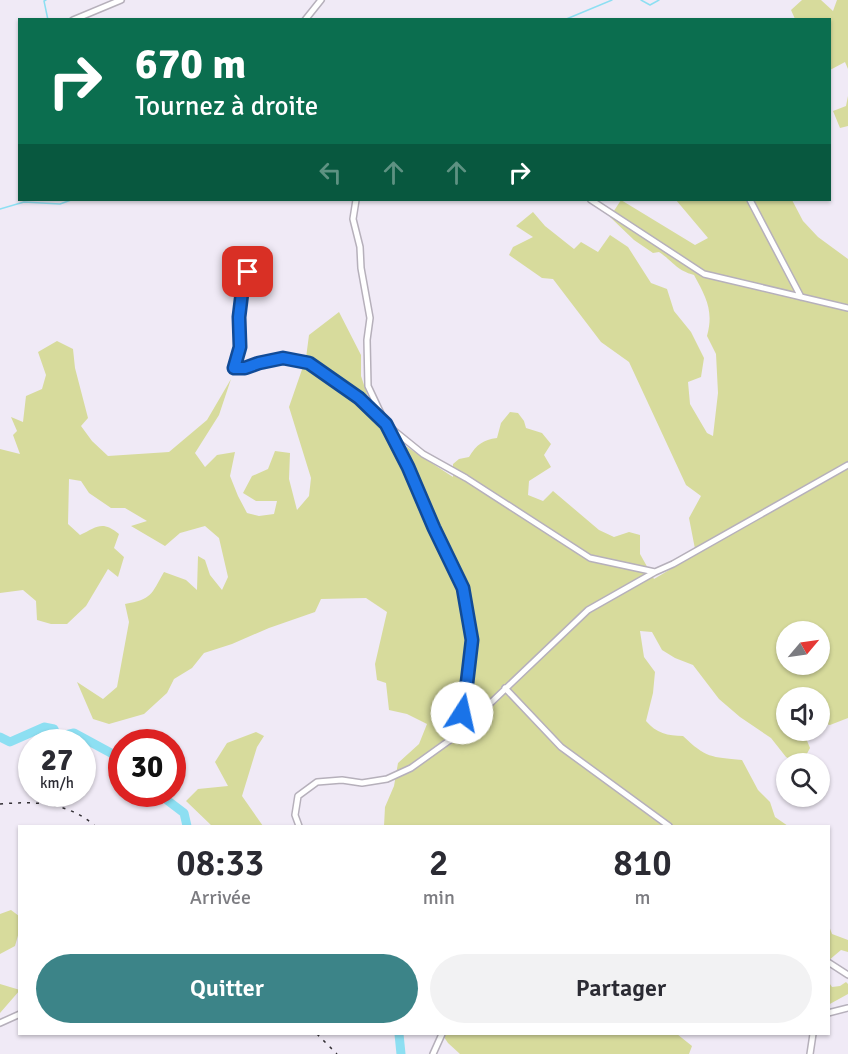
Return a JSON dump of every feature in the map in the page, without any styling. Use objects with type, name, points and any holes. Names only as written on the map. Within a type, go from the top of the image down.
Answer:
[{"type":"street","points":[[78,18],[121,0]]},
{"type":"street","points":[[306,18],[321,0]]},
{"type":"street","points":[[356,201],[353,219],[360,248],[361,268],[370,318],[367,340],[368,386],[463,588],[472,640],[466,691],[457,735]]},
{"type":"street","points":[[593,201],[704,274],[848,308]]},
{"type":"street","points":[[751,201],[801,297]]},
{"type":"street","points":[[263,260],[255,264],[248,272],[243,284],[239,317],[240,347],[234,368],[245,368],[283,358],[309,363],[359,398],[423,454],[466,478],[590,558],[655,572]]},
{"type":"street","points":[[299,825],[295,815],[298,796],[317,782],[342,780],[362,783],[387,779],[411,768],[457,735],[588,610],[848,465]]},
{"type":"street","points":[[505,688],[561,747],[668,825]]},
{"type":"street","points":[[830,963],[848,975]]},
{"type":"street","points":[[830,1012],[848,1008]]},
{"type":"street","points":[[0,1023],[18,1015]]},
{"type":"street","points":[[433,1054],[442,1035]]},
{"type":"street","points":[[810,1054],[813,1035]]},
{"type":"green space","points":[[802,0],[821,0],[833,11],[837,0],[848,0],[848,69],[845,62],[831,69],[831,18],[795,18],[791,10]]},
{"type":"green space","points":[[848,96],[848,126],[840,128],[833,111],[846,106]]},
{"type":"green space","points":[[620,201],[695,245],[708,238],[677,201],[793,201],[803,221],[818,237],[848,259],[848,718],[830,725],[830,687],[776,687],[776,741],[807,741],[810,748],[807,753],[783,753],[771,738],[740,717],[719,699],[693,665],[662,650],[652,632],[640,631],[644,657],[655,672],[653,693],[646,721],[663,733],[683,736],[709,755],[742,760],[758,790],[770,802],[775,817],[787,825],[384,825],[385,807],[394,786],[398,763],[419,744],[427,724],[407,714],[389,710],[386,683],[377,680],[375,664],[387,612],[366,598],[321,599],[315,612],[204,653],[192,668],[174,679],[167,693],[144,714],[109,724],[93,719],[77,682],[103,699],[117,687],[129,622],[125,604],[150,595],[164,572],[186,580],[197,590],[198,556],[205,560],[210,575],[222,590],[228,577],[219,538],[205,526],[180,533],[165,546],[131,526],[147,521],[125,508],[111,508],[89,493],[81,481],[69,479],[68,524],[80,535],[100,526],[108,527],[119,534],[114,548],[124,557],[118,577],[108,569],[86,606],[67,624],[51,624],[37,620],[36,601],[23,590],[0,593],[0,449],[20,454],[13,435],[17,431],[11,417],[23,422],[26,396],[42,389],[46,375],[38,352],[57,341],[73,349],[75,368],[88,418],[81,426],[92,441],[108,456],[169,452],[207,420],[231,379],[219,415],[195,453],[205,467],[217,455],[235,452],[230,476],[247,513],[259,516],[274,514],[277,501],[256,501],[243,493],[252,476],[268,469],[275,451],[290,453],[289,479],[297,510],[309,496],[311,478],[289,407],[306,358],[309,335],[339,312],[361,355],[361,376],[371,406],[404,445],[453,477],[453,464],[459,459],[469,457],[481,443],[497,438],[501,423],[510,412],[518,413],[526,428],[542,433],[551,444],[544,455],[551,467],[529,481],[528,495],[543,501],[553,491],[599,530],[614,537],[629,532],[640,535],[640,554],[654,579],[696,554],[689,518],[701,496],[686,485],[629,362],[601,342],[553,279],[542,278],[509,255],[513,247],[533,237],[516,226],[533,212],[545,226],[574,249],[581,242],[598,252],[610,235],[628,247],[651,283],[667,289],[674,311],[691,332],[704,358],[701,377],[688,382],[690,404],[707,433],[713,436],[718,393],[716,354],[707,336],[710,319],[708,304],[694,275],[679,268],[659,252],[653,253],[634,240],[610,217]]},
{"type":"green space","points":[[256,732],[264,736],[257,747],[242,796],[262,825],[211,825],[186,801],[198,789],[228,786],[215,762],[227,743]]},
{"type":"green space","points":[[11,910],[18,915],[18,936],[15,946],[0,954],[0,914]]},
{"type":"green space","points":[[830,928],[832,934],[848,940],[848,952],[841,950],[830,959]]},
{"type":"green space","points":[[846,982],[848,994],[830,1004],[830,984],[832,987],[840,986]]},
{"type":"green space","points":[[0,984],[18,989],[18,992],[0,1013]]},
{"type":"green space","points":[[443,1035],[678,1035],[692,1046],[689,1054],[460,1054]]},
{"type":"waterway","points":[[46,0],[44,1],[48,18]]},
{"type":"waterway","points":[[569,18],[612,0]]},
{"type":"waterway","points":[[641,0],[650,5],[659,0]]},
{"type":"waterway","points":[[0,209],[24,202],[60,204],[68,201]]},
{"type":"waterway","points":[[0,737],[10,742],[44,727],[54,729],[57,737],[74,733],[108,751]]},
{"type":"waterway","points":[[176,807],[184,813],[187,825]]},
{"type":"waterway","points":[[399,1035],[401,1054]]},
{"type":"railway","points":[[0,804],[50,805],[74,812],[94,825]]},
{"type":"railway","points":[[318,1035],[337,1054]]},
{"type":"route","points":[[248,272],[243,284],[239,317],[240,347],[234,368],[245,368],[283,358],[309,363],[359,398],[386,424],[408,467],[463,588],[472,640],[462,713]]}]
